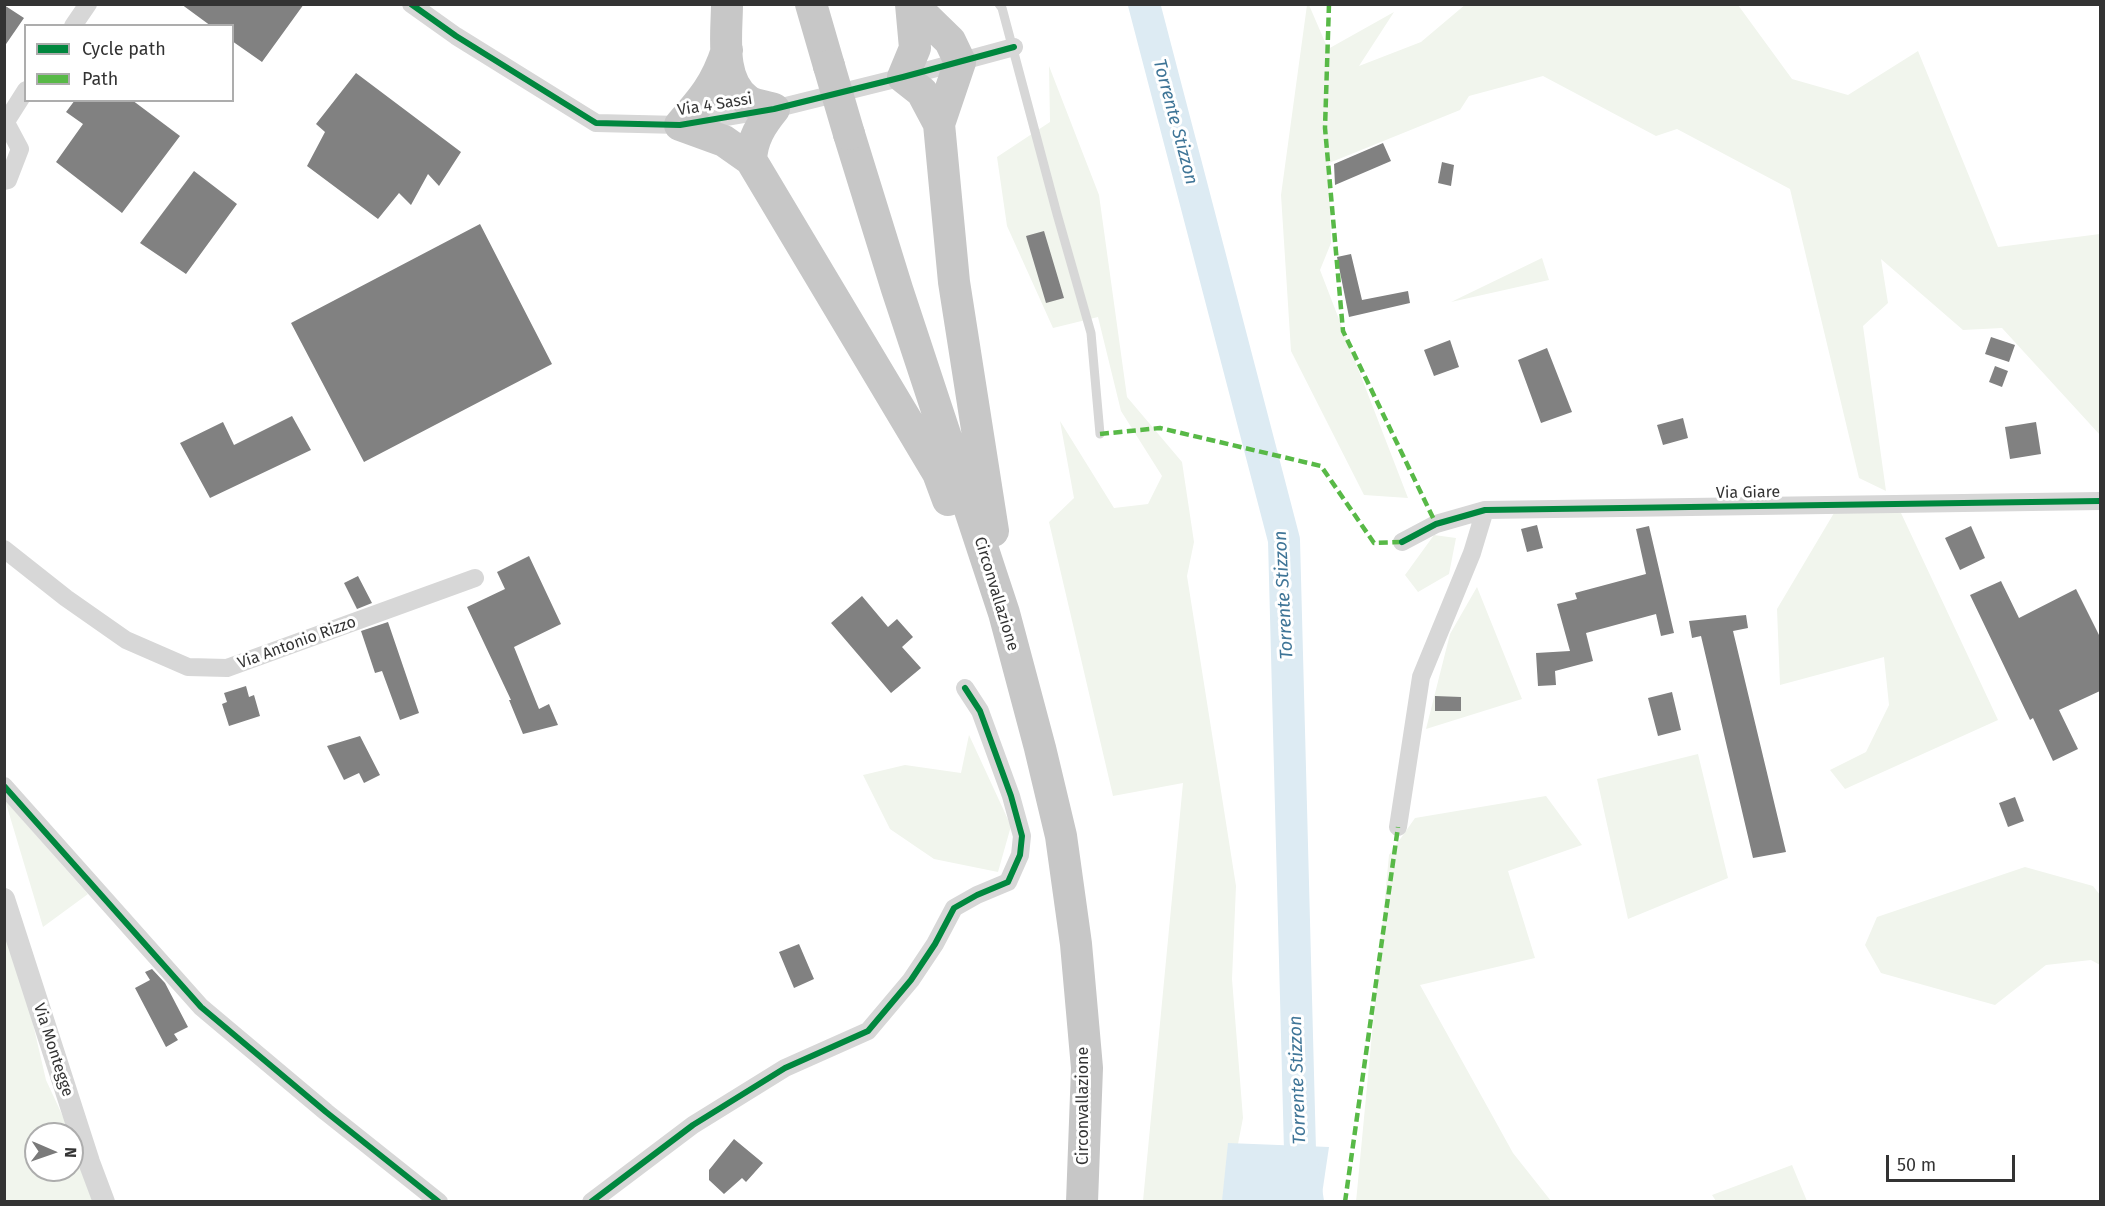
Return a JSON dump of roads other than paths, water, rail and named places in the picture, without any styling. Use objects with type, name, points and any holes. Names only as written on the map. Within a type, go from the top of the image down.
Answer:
[{"type":"highway","points":[[727,4],[727,50],[730,74],[736,88],[747,100],[774,109],[756,135],[751,160]]},
{"type":"highway","name":"Circonvallazione","points":[[811,4],[897,289],[1004,613],[1061,836],[1076,944],[1087,1068],[1082,1202]]},
{"type":"highway","points":[[727,50],[719,75],[680,126],[723,141],[751,160],[938,473],[966,552],[990,570],[996,548],[954,282],[939,124],[922,92],[903,77],[915,48],[912,4]]},
{"type":"highway","points":[[912,4],[950,40],[960,62],[939,124]]},
{"type":"street","points":[[74,24],[88,4]]},
{"type":"street","name":"Via 4 Sassi","points":[[411,4],[456,36],[596,123],[680,126],[774,109],[1014,47]]},
{"type":"street","points":[[4,181],[8,180],[20,149],[6,119],[23,94]]},
{"type":"street","name":"Via Giare","points":[[1402,542],[1436,524],[1485,510],[2100,501]]},
{"type":"street","points":[[1398,827],[1420,677],[1472,553],[1485,510]]},
{"type":"street","name":"Via Antonio Rizzo","points":[[4,549],[66,598],[126,640],[188,667],[227,668],[475,578]]},
{"type":"street","points":[[591,1202],[693,1125],[776,1073],[868,1030],[911,980],[935,944],[954,908],[1008,882],[1020,855],[1022,836],[1011,796],[980,711],[965,688]]},
{"type":"street","points":[[4,786],[201,1007],[326,1112],[439,1202]]},
{"type":"street","name":"Via Montegge","points":[[4,899],[104,1202]]},
{"type":"lane","points":[[999,4],[1014,47],[1057,214],[1091,333],[1100,434]]},
{"type":"waterway","name":"Torrente Stizzon","points":[[1144,4],[1284,540],[1300,1150],[1308,1202]]}]
